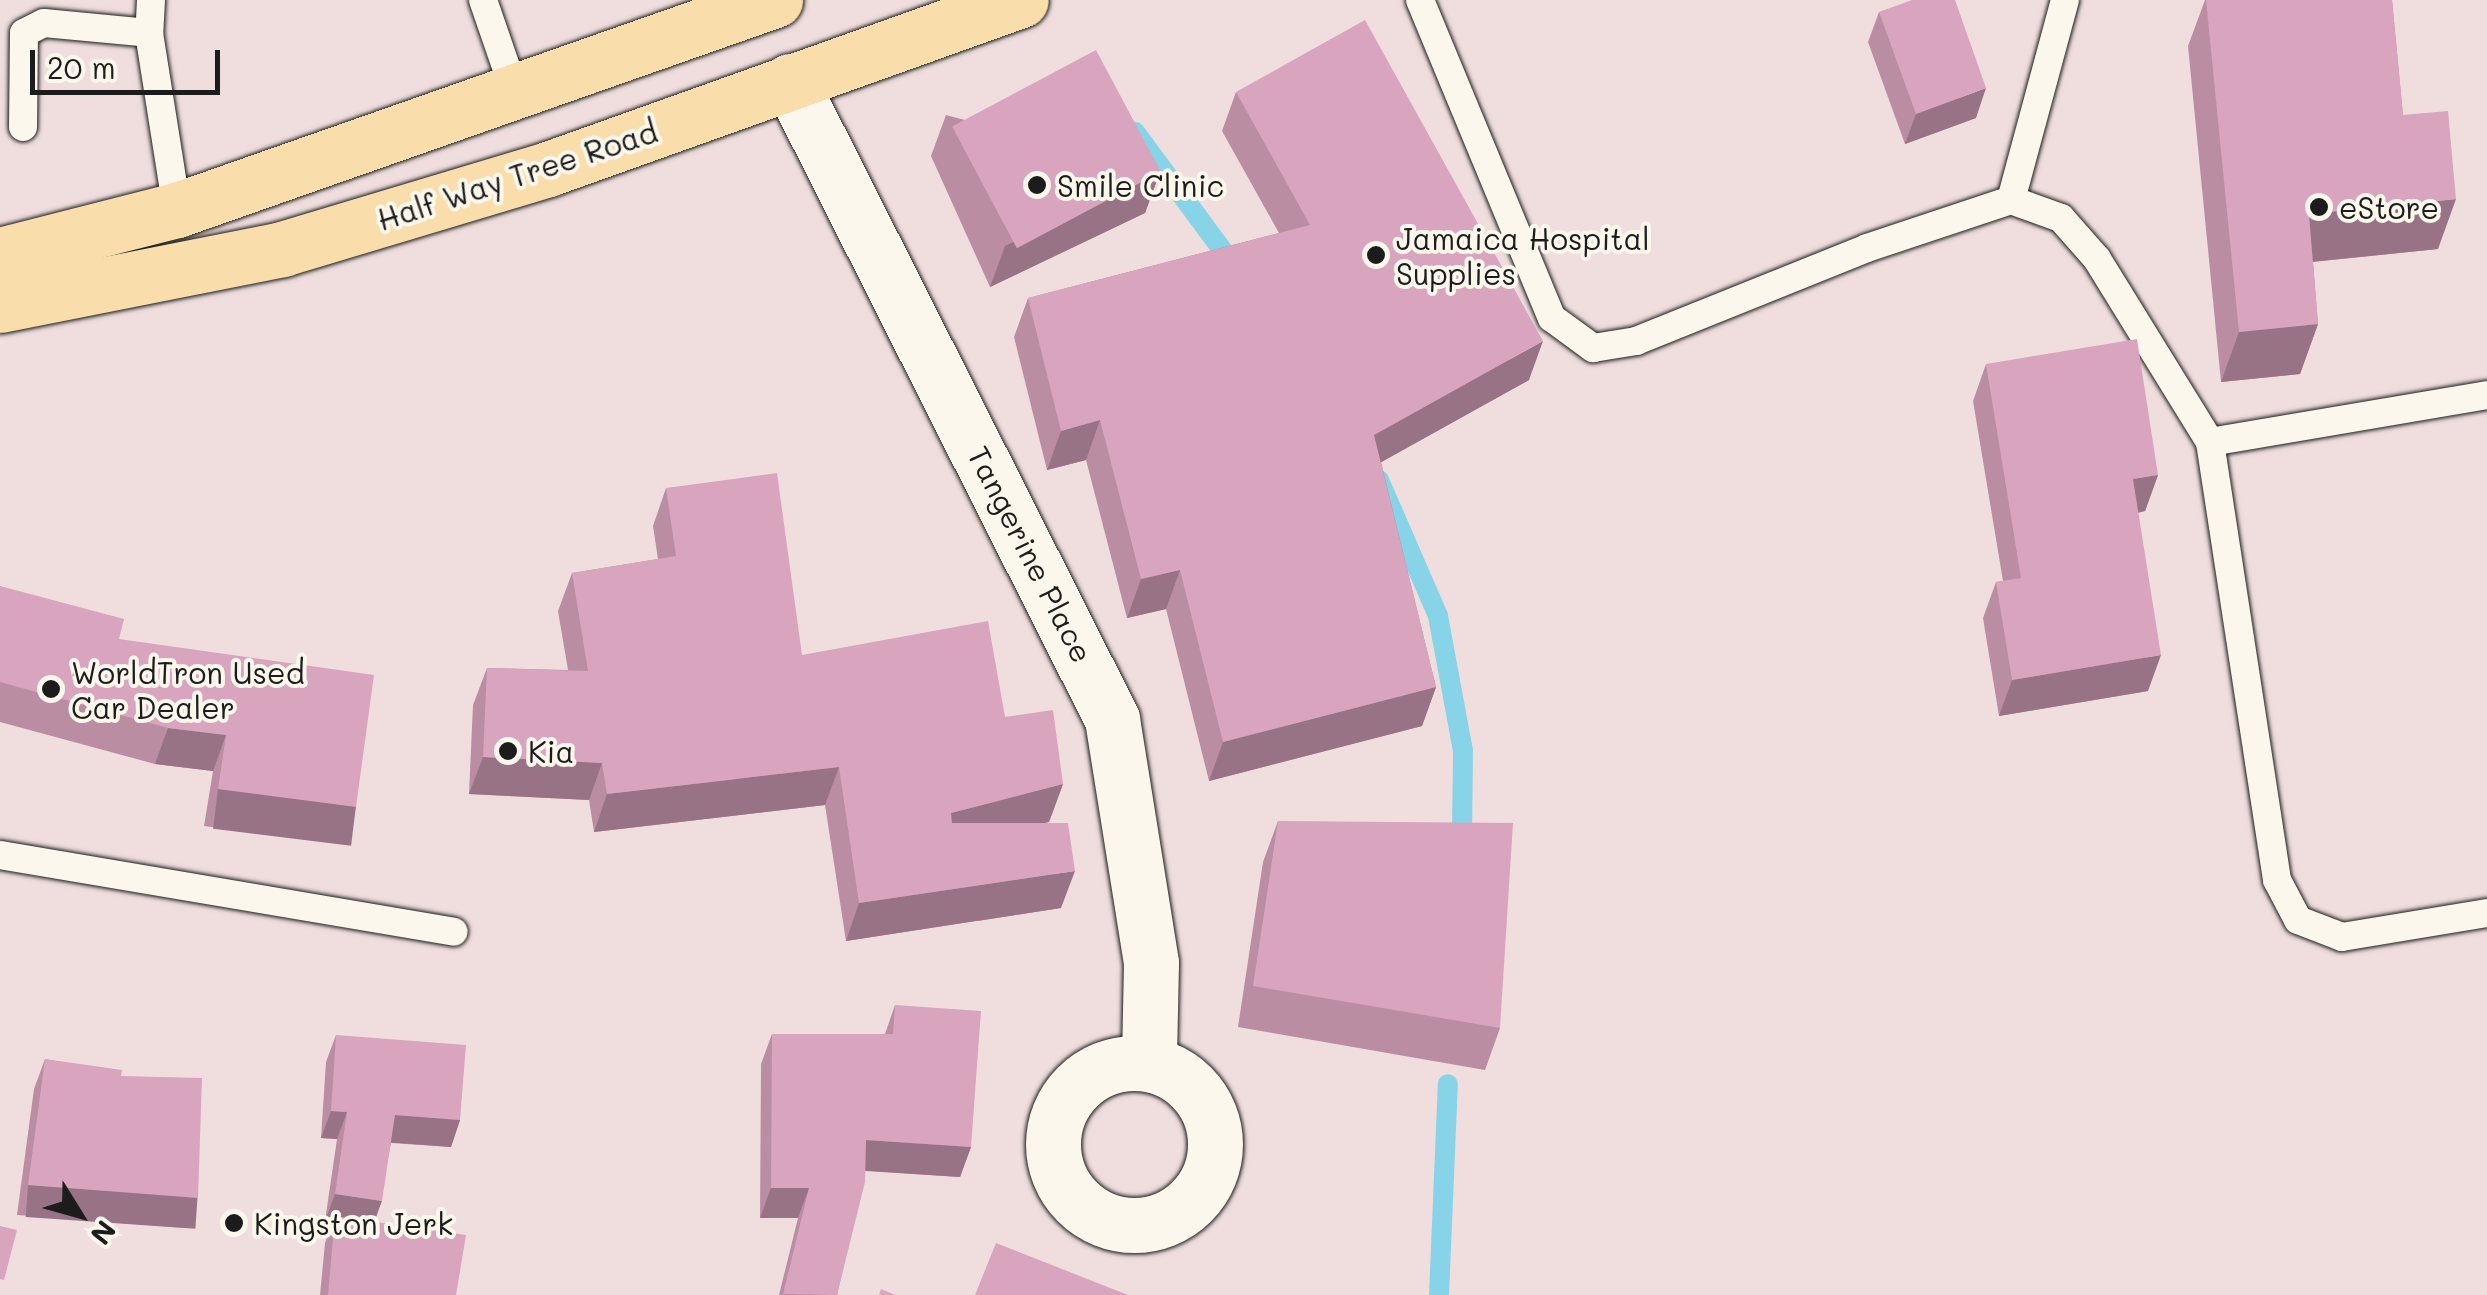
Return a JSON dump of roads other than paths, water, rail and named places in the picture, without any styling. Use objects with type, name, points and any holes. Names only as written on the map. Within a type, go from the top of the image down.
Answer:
[{"type":"main road","points":[[0,255],[177,210],[776,0]]},
{"type":"main road","name":"Half Way Tree Road","points":[[0,305],[282,249],[548,169],[1021,0]]},
{"type":"street","name":"Tangerine Place","points":[[790,81],[1112,719],[1149,946],[1149,1062]]},
{"type":"lane","points":[[151,0],[149,33],[177,210]]},
{"type":"lane","points":[[482,0],[515,93]]},
{"type":"lane","points":[[1420,0],[1552,318],[1592,348],[1636,341],[1867,248],[2011,200],[2061,218],[2097,259],[2210,442],[2277,880],[2298,920],[2342,937],[2487,914]]},
{"type":"lane","points":[[2011,200],[2065,0]]},
{"type":"lane","points":[[23,126],[24,34],[44,23],[149,33]]},
{"type":"lane","points":[[2210,442],[2487,395]]},
{"type":"lane","points":[[0,855],[454,932]]},
{"type":"waterway","points":[[1135,132],[1237,270]]},
{"type":"waterway","points":[[1379,480],[1438,616],[1463,751],[1462,828]]},
{"type":"waterway","points":[[1439,1295],[1448,1084]]},
{"type":"place","name":"Smile Clinic","points":[[1037,185]]},
{"type":"place","name":"eStore","points":[[2319,207]]},
{"type":"place","name":"Jamaica Hospital Supplies","points":[[1376,255]]},
{"type":"place","name":"WorldTron Used Car Dealer","points":[[51,689]]},
{"type":"place","name":"Kia","points":[[508,751]]},
{"type":"place","name":"Kingston Jerk","points":[[234,1223]]}]
